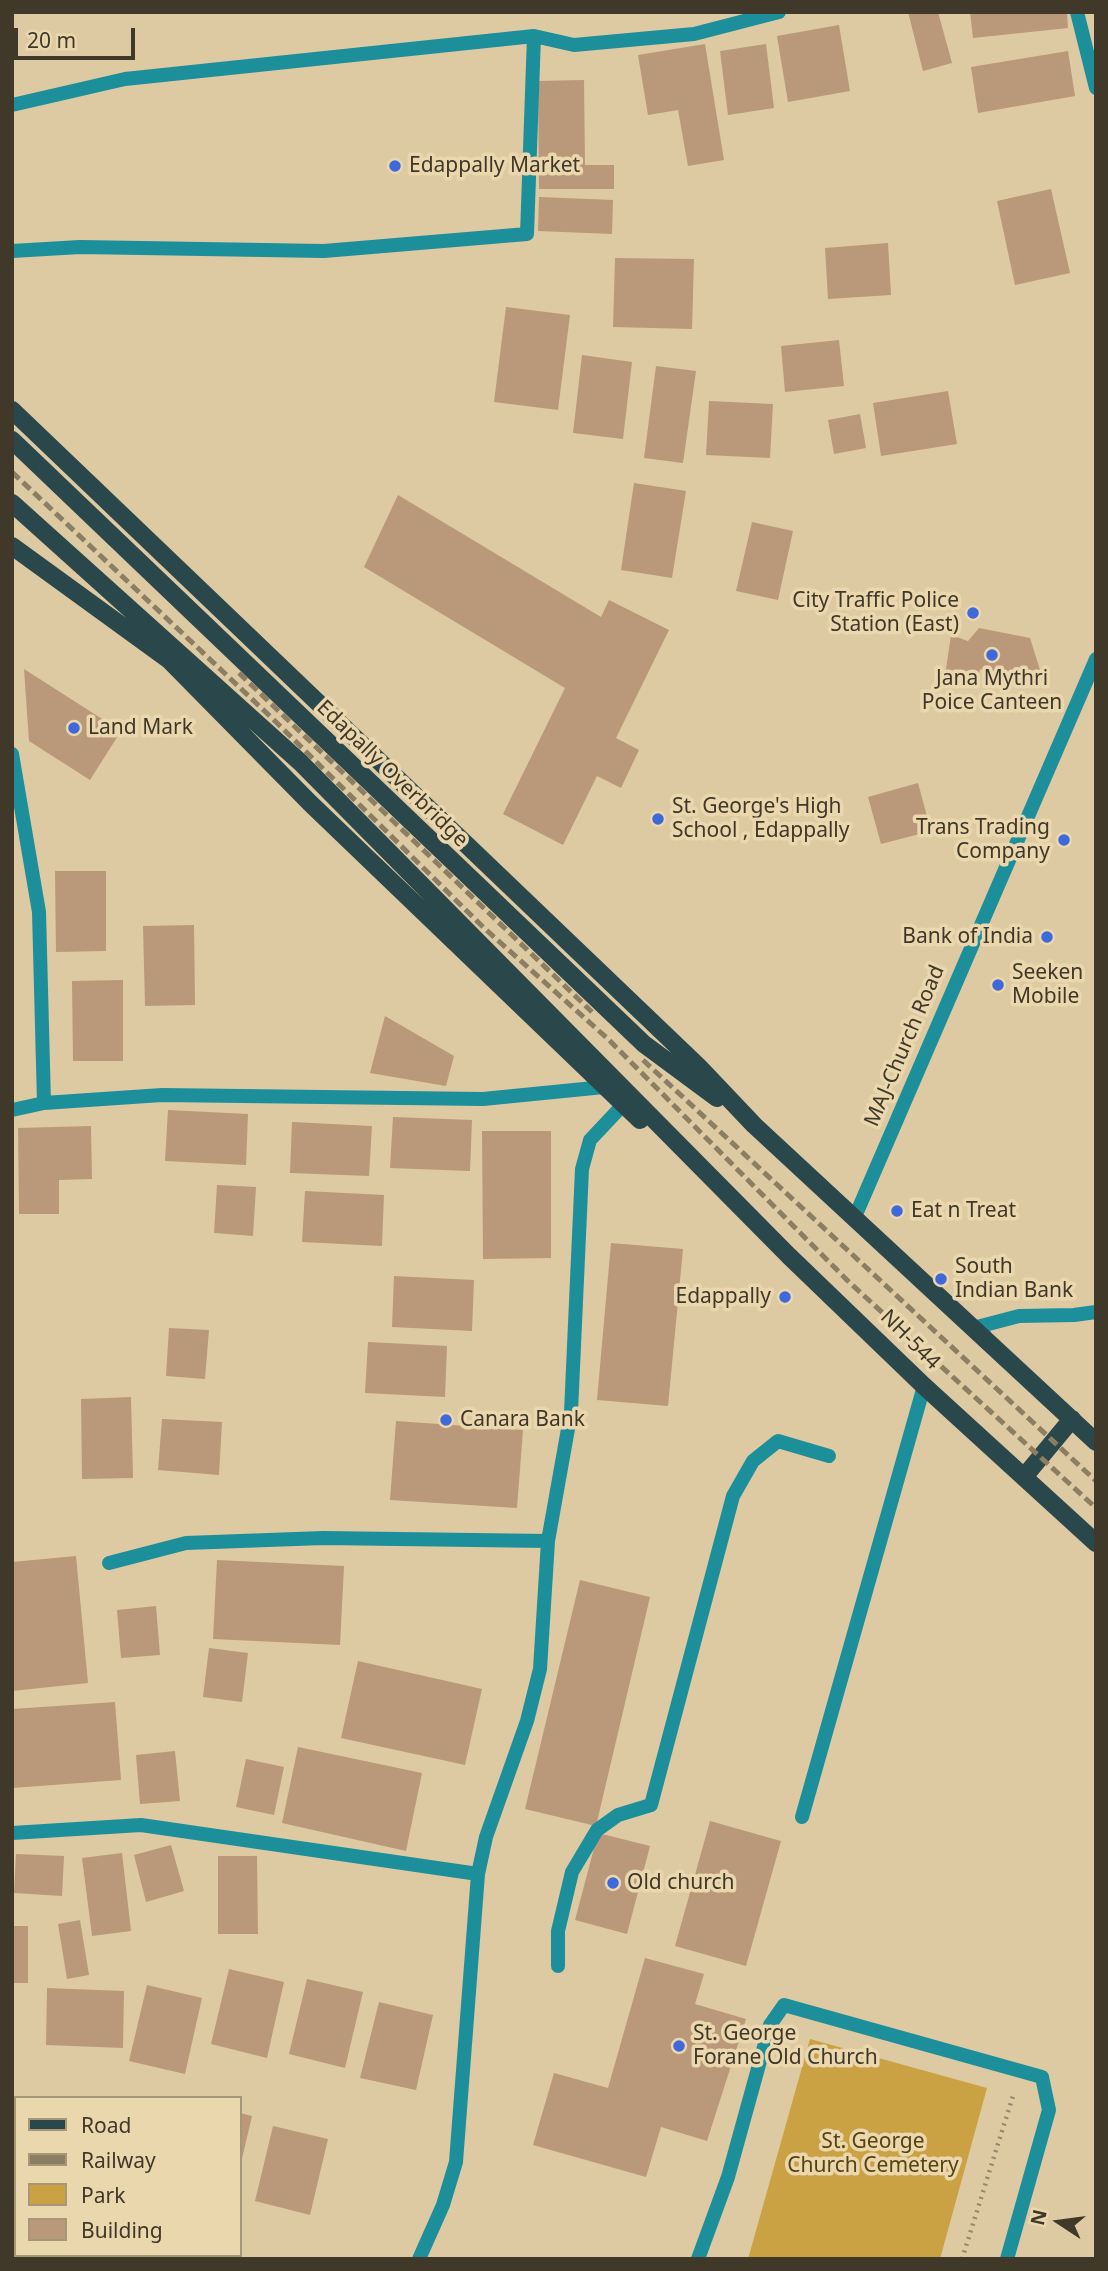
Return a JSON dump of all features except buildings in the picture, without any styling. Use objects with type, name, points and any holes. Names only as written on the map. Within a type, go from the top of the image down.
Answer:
[{"type":"main road","points":[[12,410],[699,1067],[754,1125],[854,1219],[985,1335],[1096,1442]]},
{"type":"main road","name":"Edapally Overbridge","points":[[12,440],[644,1044],[754,1125]]},
{"type":"main road","points":[[12,503],[300,762],[699,1163]]},
{"type":"main road","points":[[12,546],[169,660],[310,803],[604,1087],[668,1146],[699,1163]]},
{"type":"main road","name":"NH-544","points":[[699,1163],[789,1256],[924,1386],[1096,1544]]},
{"type":"main road","points":[[1024,1477],[1072,1419]]},
{"type":"street","points":[[12,105],[125,79],[534,36],[575,46],[694,34],[779,12]]},
{"type":"street","points":[[1077,12],[1096,88]]},
{"type":"street","points":[[12,251],[80,247],[324,251],[527,234],[534,36]]},
{"type":"street","name":"MAJ-Church Road","points":[[854,1219],[1096,659]]},
{"type":"street","points":[[12,754],[39,912],[44,1103]]},
{"type":"street","points":[[12,1110],[44,1103],[162,1095],[483,1098],[604,1087]]},
{"type":"street","points":[[419,2259],[443,2205],[456,2162],[478,1874],[486,1837],[527,1721],[540,1669],[548,1541],[571,1412],[582,1169],[590,1140],[623,1105]]},
{"type":"street","points":[[985,1335],[977,1327],[1019,1316],[1096,1312]]},
{"type":"street","points":[[802,1817],[924,1386]]},
{"type":"street","points":[[558,1966],[558,1931],[572,1872],[597,1830],[618,1815],[651,1805],[733,1496],[753,1461],[778,1440],[829,1455]]},
{"type":"street","points":[[109,1563],[186,1543],[323,1538],[548,1541]]},
{"type":"street","points":[[12,1833],[141,1825],[478,1874]]},
{"type":"street","points":[[698,2259],[728,2177],[770,2025],[784,2005],[1042,2077],[1049,2110],[1006,2259]]},
{"type":"path","points":[[962,2259],[1021,2071]]},
{"type":"green space","name":"St. George Church Cemetery","points":[[810,2039],[987,2088],[940,2259],[748,2259]]},
{"type":"railway","points":[[12,472],[273,719],[484,928],[608,1039],[849,1282],[1096,1508]]},
{"type":"railway","points":[[239,673],[592,1012]]},
{"type":"railway","points":[[643,1060],[1096,1481]]},
{"type":"place","name":"Edappally Market","points":[[395,166]]},
{"type":"place","name":"City Traffic Police Station (East)","points":[[973,613]]},
{"type":"place","name":"Jana Mythri Poice Canteen","points":[[992,655]]},
{"type":"place","name":"Land Mark","points":[[74,728]]},
{"type":"place","name":"St. George's High School , Edappally","points":[[658,819]]},
{"type":"place","name":"Trans Trading Company","points":[[1064,840]]},
{"type":"place","name":"Bank of India","points":[[1047,937]]},
{"type":"place","name":"Seeken Mobile","points":[[998,985]]},
{"type":"place","name":"Eat n Treat","points":[[897,1211]]},
{"type":"place","name":"South Indian Bank","points":[[941,1279]]},
{"type":"place","name":"Edappally","points":[[785,1297]]},
{"type":"place","name":"Canara Bank","points":[[446,1420]]},
{"type":"place","name":"Old church","points":[[613,1883]]},
{"type":"place","name":"St. George Forane Old Church","points":[[679,2046]]}]
